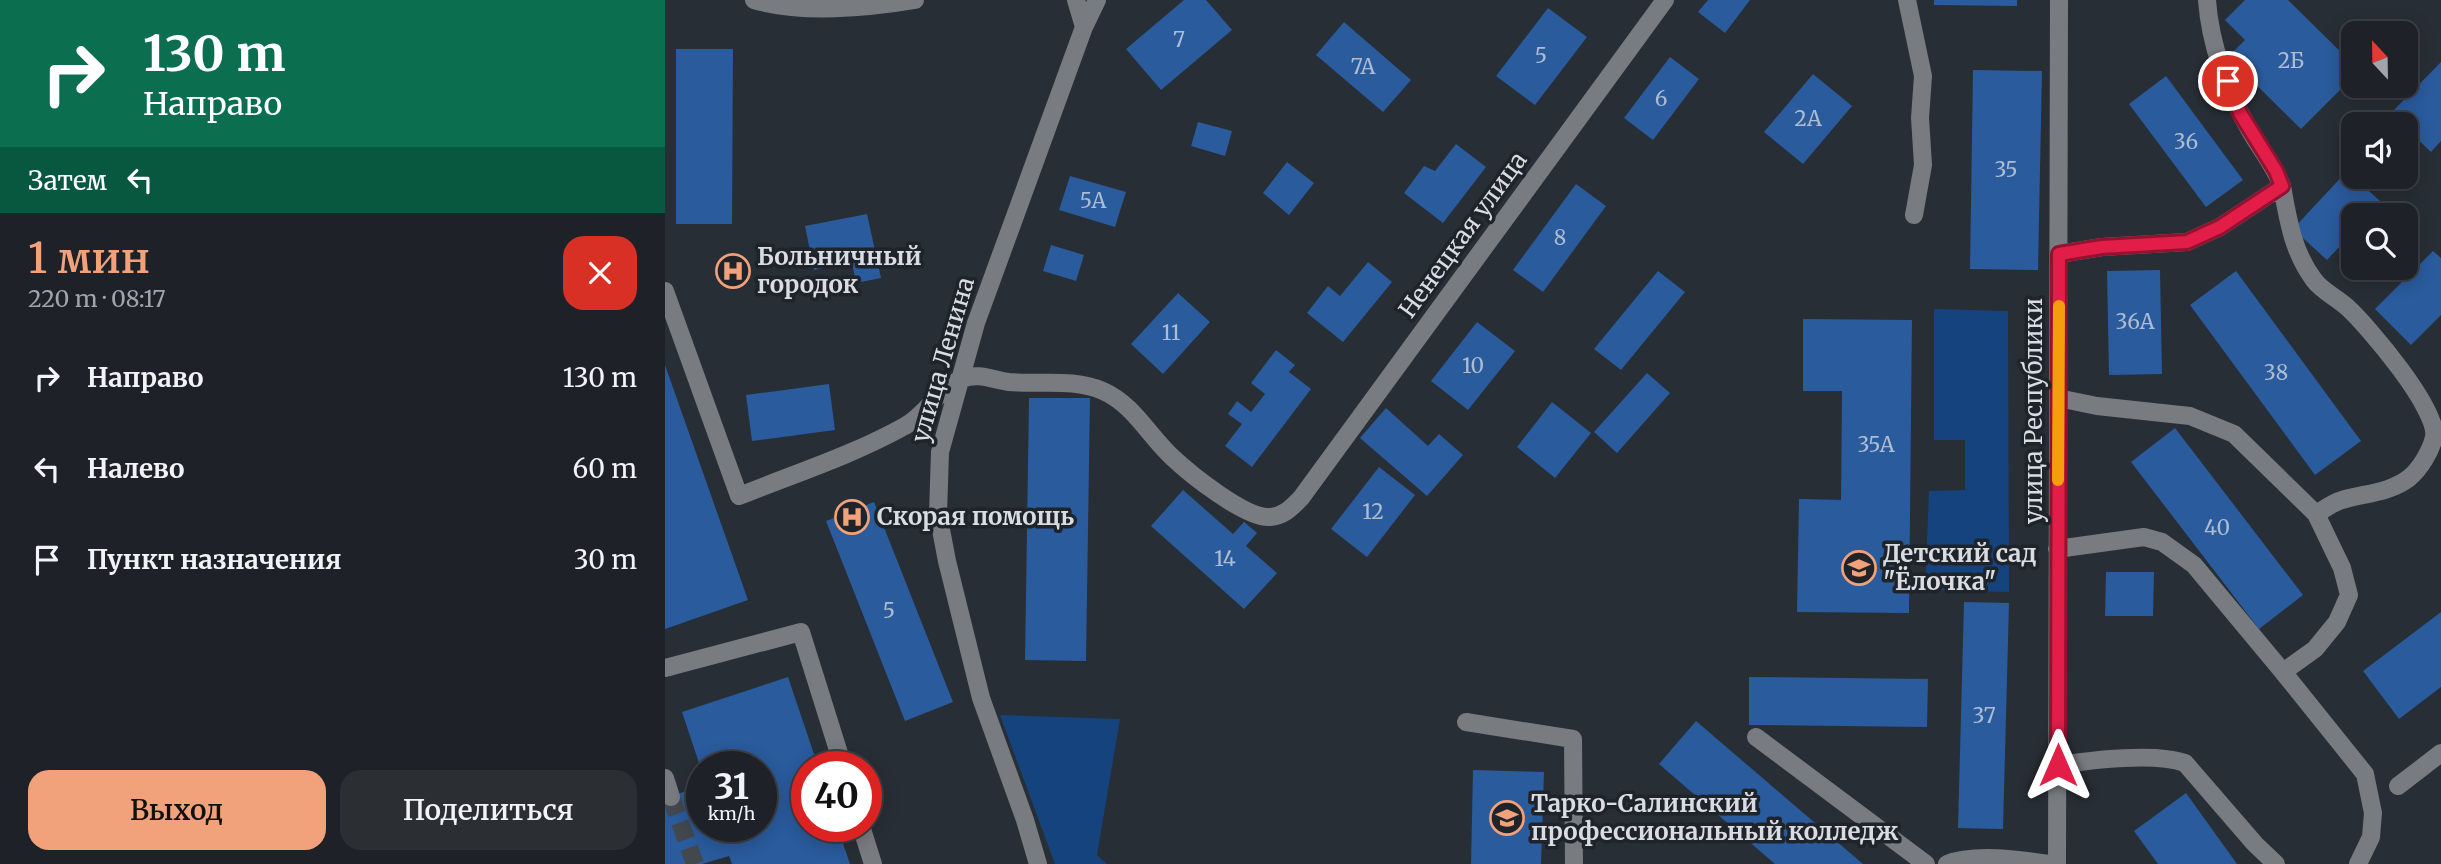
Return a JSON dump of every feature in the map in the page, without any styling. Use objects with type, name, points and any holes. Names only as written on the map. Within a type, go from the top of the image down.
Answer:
[{"type":"street","points":[[754,0],[768,4],[832,8],[915,0]]},
{"type":"street","points":[[1076,0],[1084,27]]},
{"type":"street","name":"улица Ленина","points":[[1038,864],[981,698],[947,561],[938,514],[940,452],[976,323],[1084,27],[1097,0]]},
{"type":"street","name":"Ненецкая улица","points":[[961,379],[986,376],[1007,382],[1062,382],[1103,391],[1131,411],[1171,457],[1241,509],[1268,517],[1287,513],[1301,498],[1665,0]]},
{"type":"street","points":[[1906,0],[1923,76],[1920,118],[1923,165],[1914,215]]},
{"type":"street","name":"улица Республики","points":[[2056,864],[2059,0]]},
{"type":"street","points":[[2207,0],[2218,54],[2240,113],[2276,171],[2282,186],[2292,240],[2315,282],[2348,309],[2392,359],[2423,401],[2431,419],[2434,436],[2423,463],[2411,477],[2394,487],[2339,501],[2316,514]]},
{"type":"street","points":[[2059,254],[2114,246],[2187,242],[2220,227],[2282,186]]},
{"type":"street","points":[[665,291],[739,496],[909,425],[930,402],[961,379]]},
{"type":"street","points":[[2058,398],[2097,406],[2190,416],[2234,434],[2316,514],[2342,568],[2349,596],[2337,622],[2315,649],[2283,672]]},
{"type":"street","points":[[2057,549],[2144,537],[2162,542],[2193,565],[2365,774],[2373,813],[2371,836],[2358,864]]},
{"type":"street","points":[[665,668],[801,632],[838,751]]},
{"type":"street","points":[[1466,722],[1573,739],[1574,864]]},
{"type":"street","points":[[1756,737],[1926,864]]},
{"type":"street","points":[[2398,786],[2441,752]]},
{"type":"street","points":[[2058,765],[2097,760],[2155,758],[2172,758],[2185,763],[2255,844],[2276,864]]},
{"type":"street","points":[[665,778],[671,797]]},
{"type":"street","points":[[866,842],[873,864]]},
{"type":"street","points":[[1947,864],[1958,860],[2020,860],[2050,864]]},
{"type":"shaded area","points":[[1934,309],[2008,311],[2009,592],[1925,590],[1929,491],[1965,490],[1965,440],[1934,440]]},
{"type":"shaded area","points":[[1000,715],[1120,719],[1097,855],[1107,864],[1055,864]]},
{"type":"building","points":[[1184,0],[1206,0],[1232,30],[1161,90],[1126,49]]},
{"type":"building","points":[[1708,0],[1750,0],[1725,33],[1698,12]]},
{"type":"building","points":[[1934,0],[2017,0],[2017,6],[1934,5]]},
{"type":"building","points":[[2245,0],[2288,0],[2341,52],[2341,89],[2301,129],[2228,57],[2245,40],[2225,20]]},
{"type":"building","points":[[1548,8],[1587,37],[1535,105],[1496,76]]},
{"type":"building","points":[[1344,22],[1411,80],[1383,112],[1316,55]]},
{"type":"building","points":[[676,49],[733,49],[732,224],[676,224]]},
{"type":"building","points":[[1670,57],[1699,79],[1653,140],[1624,118]]},
{"type":"building","points":[[2441,62],[2441,141],[2431,152],[2418,140],[2418,112],[2392,112],[2406,98],[2419,98],[2419,84]]},
{"type":"building","points":[[1973,70],[2042,71],[2038,270],[1970,269]]},
{"type":"building","points":[[1813,74],[1852,106],[1803,164],[1764,132]]},
{"type":"building","points":[[2166,76],[2243,180],[2206,207],[2129,104]]},
{"type":"building","points":[[1198,122],[1232,131],[1225,156],[1191,146]]},
{"type":"building","points":[[1456,144],[1486,167],[1443,223],[1404,193],[1424,166],[1435,171]]},
{"type":"building","points":[[1287,162],[1314,183],[1289,215],[1263,193]]},
{"type":"building","points":[[1070,176],[1126,192],[1115,227],[1059,210]]},
{"type":"building","points":[[2341,177],[2341,189],[2367,189],[2381,202],[2341,203],[2341,245],[2327,260],[2293,229]]},
{"type":"building","points":[[1576,184],[1606,206],[1543,292],[1513,270]]},
{"type":"building","points":[[867,214],[881,278],[856,283],[852,262],[814,270],[805,226]]},
{"type":"building","points":[[1051,245],[1084,255],[1076,281],[1043,271]]},
{"type":"building","points":[[2433,251],[2441,258],[2441,315],[2411,345],[2375,309],[2404,280],[2418,280],[2418,266]]},
{"type":"building","points":[[1368,262],[1392,282],[1343,342],[1307,313],[1328,286],[1340,296]]},
{"type":"building","points":[[2160,270],[2162,374],[2109,375],[2107,271]]},
{"type":"building","points":[[1658,271],[1685,292],[1621,370],[1594,349]]},
{"type":"building","points":[[2236,271],[2361,441],[2315,475],[2190,305]]},
{"type":"building","points":[[1178,293],[1210,322],[1163,374],[1131,344]]},
{"type":"building","points":[[1803,319],[1912,320],[1909,613],[1797,612],[1799,499],[1841,500],[1842,391],[1803,391]]},
{"type":"building","points":[[1477,322],[1515,351],[1468,410],[1431,381]]},
{"type":"building","points":[[1276,350],[1295,365],[1289,372],[1311,389],[1252,467],[1225,446],[1242,424],[1228,414],[1237,401],[1251,412],[1265,394],[1251,383]]},
{"type":"building","points":[[665,365],[748,600],[665,629]]},
{"type":"building","points":[[1647,373],[1670,393],[1617,453],[1594,432]]},
{"type":"building","points":[[829,384],[835,430],[752,441],[746,395]]},
{"type":"building","points":[[1029,398],[1090,398],[1086,661],[1025,660]]},
{"type":"building","points":[[1552,402],[1591,433],[1555,478],[1517,447]]},
{"type":"building","points":[[1386,408],[1428,446],[1439,434],[1463,455],[1427,496],[1360,438]]},
{"type":"building","points":[[2175,428],[2303,595],[2259,629],[2131,462]]},
{"type":"building","points":[[1379,467],[1415,495],[1367,557],[1331,529]]},
{"type":"building","points":[[1183,490],[1233,534],[1244,522],[1257,533],[1246,546],[1277,573],[1244,609],[1151,526]]},
{"type":"building","points":[[874,502],[953,702],[905,721],[826,521]]},
{"type":"building","points":[[2106,572],[2154,572],[2153,616],[2105,616]]},
{"type":"building","points":[[1964,602],[2009,603],[2003,829],[1958,828]]},
{"type":"building","points":[[2441,612],[2441,687],[2399,719],[2363,671]]},
{"type":"building","points":[[788,677],[813,751],[791,751],[791,842],[842,842],[850,864],[732,864],[729,856],[702,864],[665,864],[665,798],[686,791],[686,842],[777,842],[777,751],[695,751],[682,712]]},
{"type":"building","points":[[1749,677],[1928,679],[1927,727],[1749,725]]},
{"type":"building","points":[[1696,721],[1863,864],[1775,864],[1659,764]]},
{"type":"building","name":"Тарко-Салинский профессиональный колледж","points":[[1473,770],[1544,772],[1541,864],[1471,864]]},
{"type":"building","points":[[2186,793],[2237,864],[2158,864],[2134,831]]},
{"type":"tunnel","points":[[671,797],[695,864]]},
{"type":"slow traffic","points":[[2058,480],[2059,306]]},
{"type":"place","name":"Больничный городок","points":[[733,271]]},
{"type":"place","name":"Скорая помощь","points":[[852,517]]},
{"type":"place","name":"Детский сад \"Ёлочка\"","points":[[1859,568]]},
{"type":"place","name":"Тарко-Салинский профессиональный колледж","points":[[1507,818]]},
{"type":"route","points":[[2058,765],[2059,254],[2102,247],[2187,242],[2220,227],[2282,186],[2276,171],[2240,113],[2228,81]]}]
